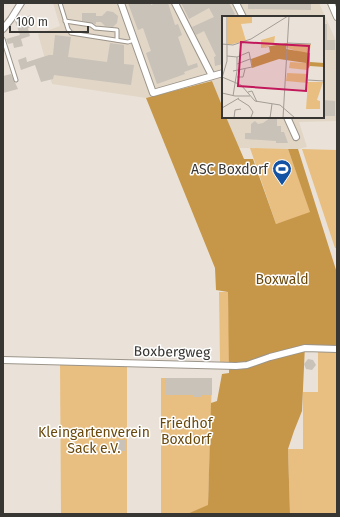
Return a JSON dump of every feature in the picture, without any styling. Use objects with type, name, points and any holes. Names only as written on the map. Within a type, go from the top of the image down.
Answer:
[{"type":"street","points":[[3,29],[21,3]]},
{"type":"street","points":[[121,3],[153,94],[222,73]]},
{"type":"street","points":[[175,3],[212,76]]},
{"type":"street","points":[[236,3],[242,16]]},
{"type":"street","points":[[331,3],[337,16]]},
{"type":"street","points":[[287,118],[296,137]]},
{"type":"street","name":"Boxbergweg","points":[[3,360],[236,366],[247,365],[270,357],[305,348],[337,349]]},
{"type":"lane","points":[[60,3],[65,21],[71,33],[128,42],[134,40]]},
{"type":"lane","points":[[65,21],[91,25],[95,28],[117,30],[117,40]]},
{"type":"lane","points":[[3,39],[16,80]]},
{"type":"shaded area","points":[[53,3],[319,3],[337,43],[337,121],[299,122],[307,147],[298,149],[239,148],[226,118],[324,118],[324,16],[222,16],[222,106],[212,81],[146,98],[52,84],[38,34],[60,26]]},
{"type":"green space","name":"Boxwald","points":[[212,81],[222,106],[222,118],[226,118],[244,159],[253,159],[276,224],[310,212],[288,149],[298,149],[337,273],[337,345],[305,345],[302,411],[288,449],[290,514],[187,514],[208,505],[211,403],[217,401],[222,374],[229,373],[228,292],[216,290],[215,268],[146,98]]},
{"type":"green space","name":"ASC Boxdorf","points":[[250,148],[288,149],[311,213],[276,224]]},
{"type":"green space","points":[[302,149],[337,150],[337,248],[335,248]]},
{"type":"green space","points":[[219,292],[228,292],[230,363],[220,363]]},
{"type":"green space","points":[[318,351],[337,351],[337,514],[290,514],[288,449],[303,449],[303,392],[318,392]]},
{"type":"green space","name":"Kleingartenverein Sack e.V.","points":[[60,364],[127,367],[127,514],[61,514]]},
{"type":"green space","name":"Friedhof Boxdorf","points":[[161,378],[212,378],[208,506],[187,514],[161,514]]},
{"type":"building","points":[[128,3],[151,3],[151,5],[156,3],[168,3],[175,25],[178,24],[182,35],[178,37],[188,66],[197,63],[198,67],[184,72],[185,74],[157,84],[146,53],[151,51],[143,28],[138,30]]},
{"type":"building","points":[[181,3],[229,3],[235,14],[232,16],[222,16],[222,64],[215,66],[214,57],[216,56],[204,31],[196,35],[192,27],[214,17],[209,8],[189,19]]},
{"type":"building","points":[[248,3],[311,3],[311,10],[248,9]]},
{"type":"building","points":[[107,11],[113,12],[118,16],[117,23],[113,27],[105,26],[101,22],[96,22],[96,24],[82,21],[82,13],[96,13],[96,16],[102,16]]},
{"type":"building","points":[[31,15],[35,26],[28,28],[30,36],[21,39],[23,46],[14,48],[13,43],[8,44],[6,39],[20,35],[15,21]]},
{"type":"building","points":[[324,24],[327,24],[327,40],[335,40],[335,50],[324,50]]},
{"type":"building","points":[[55,35],[71,37],[68,57],[107,62],[110,43],[124,45],[124,64],[134,65],[131,85],[54,75],[53,79],[41,82],[35,65],[21,70],[18,60],[26,57],[27,62],[53,55]]},
{"type":"building","points":[[11,74],[18,89],[3,93],[3,76]]},
{"type":"building","points":[[324,100],[335,101],[335,116],[324,116]]},
{"type":"building","points":[[270,118],[277,118],[277,126],[281,126],[281,132],[284,132],[288,143],[245,139],[245,133],[251,133],[251,124],[255,121],[258,124],[263,123]]},
{"type":"building","points":[[308,359],[313,360],[316,365],[312,370],[306,369],[304,364]]},
{"type":"building","points":[[165,378],[212,378],[212,395],[194,397],[194,395],[166,395]]},
{"type":"building","points":[[117,440],[125,440],[125,451],[117,451]]},
{"type":"place","name":"ASC Boxdorf","points":[[282,186]]}]
